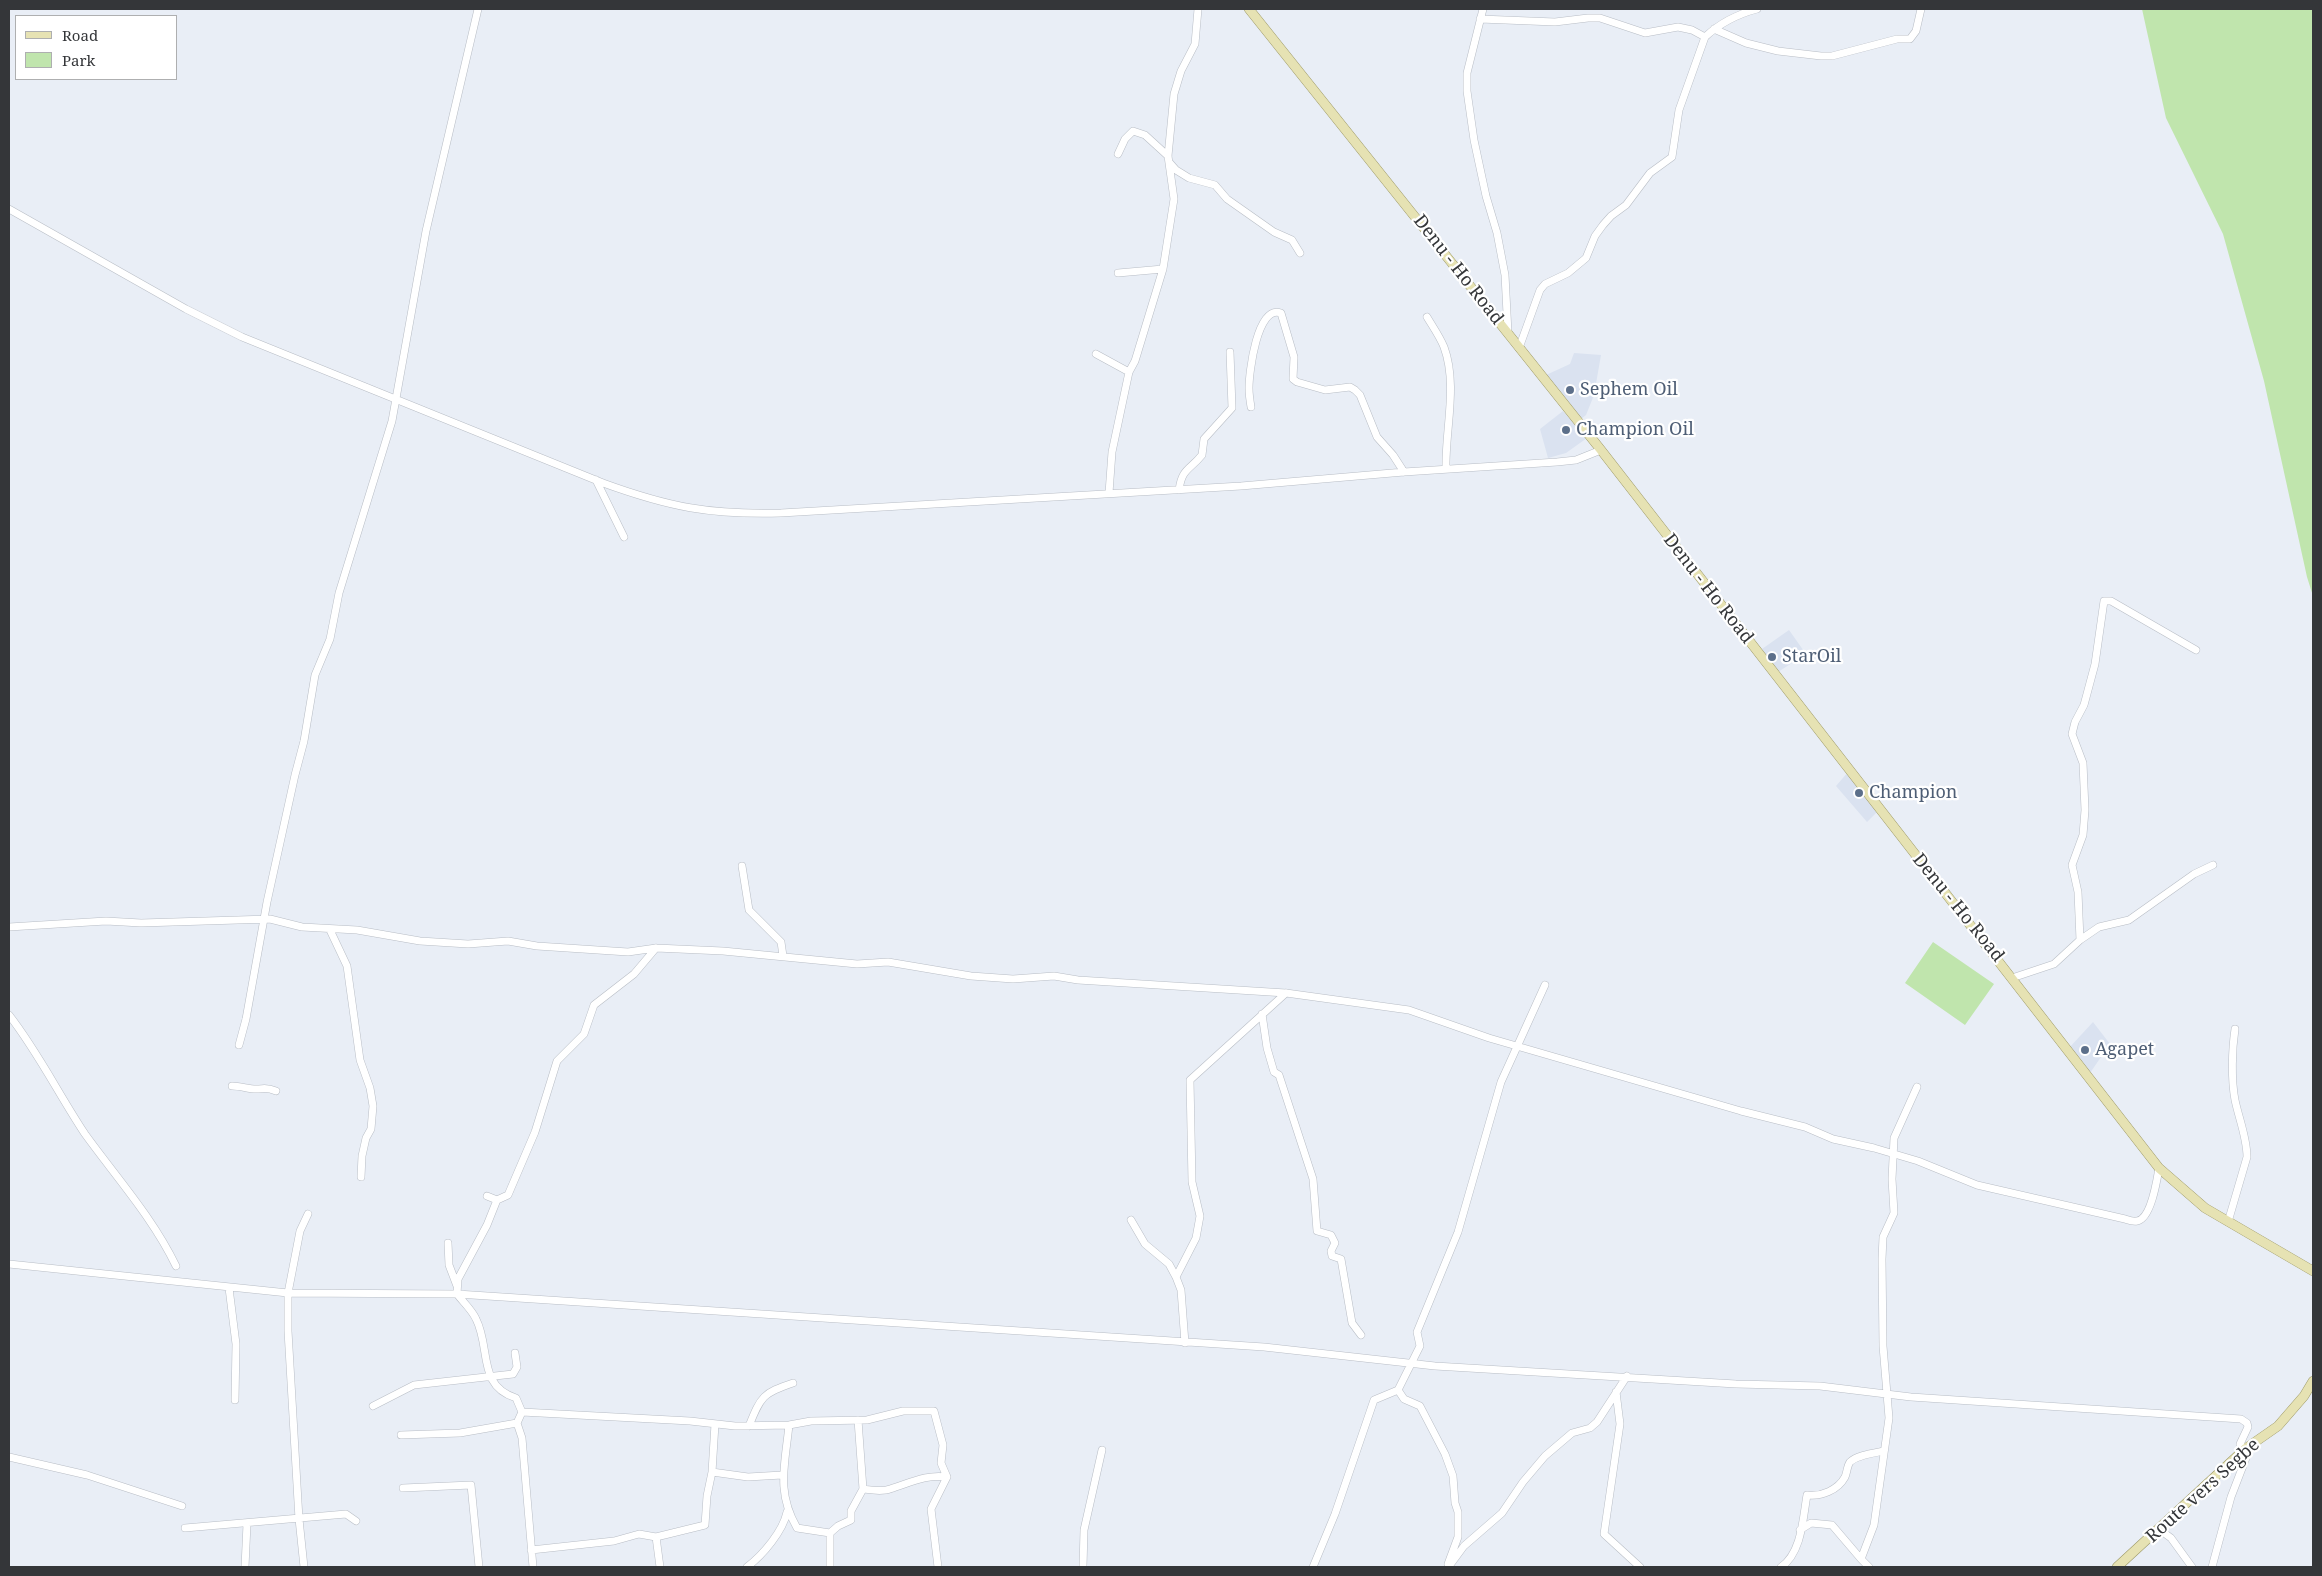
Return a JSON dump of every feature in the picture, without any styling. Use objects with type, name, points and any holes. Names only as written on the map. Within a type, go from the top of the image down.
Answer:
[{"type":"main road","name":"Denu - Ho Road","points":[[1249,9],[1601,450],[2159,1168],[2205,1208],[2313,1271]]},
{"type":"main road","name":"Route vers Segbe","points":[[2118,1567],[2245,1449],[2278,1426],[2289,1415],[2313,1381]]},
{"type":"street","points":[[240,1045],[295,775],[304,741],[315,675],[330,639],[339,593],[392,421],[426,231],[478,9]]},
{"type":"street","points":[[1109,493],[1113,445],[1129,372],[1135,360],[1163,269],[1174,199],[1168,159],[1174,94],[1181,71],[1195,44],[1198,9]]},
{"type":"street","points":[[1483,9],[1467,73],[1468,91],[1474,140],[1486,196],[1497,233],[1505,275],[1508,333]]},
{"type":"street","points":[[1520,348],[1540,290],[1545,284],[1568,273],[1586,258],[1595,236],[1610,216],[1626,205],[1650,173],[1672,157],[1679,110],[1705,36],[1743,12],[1757,9]]},
{"type":"street","points":[[1714,29],[1746,43],[1778,50],[1832,56],[1893,40],[1910,38],[1916,31],[1921,9]]},
{"type":"street","points":[[1480,18],[1554,22],[1600,18],[1645,33],[1678,27],[1692,30],[1705,36]]},
{"type":"street","points":[[1118,154],[1124,139],[1133,131],[1145,136],[1176,170],[1189,178],[1215,185],[1227,199],[1274,232],[1292,240],[1300,253]]},
{"type":"street","points":[[9,209],[214,325],[596,480],[649,500],[674,506],[736,514],[1179,490],[1556,462],[1576,460],[1601,450]]},
{"type":"street","points":[[1118,273],[1163,269]]},
{"type":"street","points":[[1251,407],[1249,388],[1254,344],[1266,317],[1272,312],[1281,313],[1294,357],[1293,379],[1296,382],[1325,390],[1350,387],[1360,395],[1377,437],[1394,455],[1404,472]]},
{"type":"street","points":[[1427,317],[1444,346],[1447,358],[1450,399],[1446,440],[1446,469]]},
{"type":"street","points":[[1179,490],[1181,477],[1185,470],[1202,455],[1204,439],[1232,408],[1230,352]]},
{"type":"street","points":[[1096,354],[1129,372]]},
{"type":"street","points":[[596,480],[624,537]]},
{"type":"street","points":[[2080,940],[2078,892],[2072,865],[2084,835],[2085,810],[2083,762],[2072,734],[2075,722],[2084,705],[2095,664],[2104,601],[2111,601],[2196,650]]},
{"type":"street","points":[[2012,978],[2054,964],[2080,940],[2099,927],[2129,920],[2194,874],[2213,865]]},
{"type":"street","points":[[742,866],[749,910],[781,942],[783,956]]},
{"type":"street","points":[[9,927],[106,921],[141,923],[265,919],[330,930],[357,930],[420,941],[468,944],[508,941],[537,946],[628,952],[656,948],[783,956],[857,964],[888,962],[971,976],[1013,979],[1054,976],[1078,980],[1286,992],[1409,1010],[1517,1046],[1741,1111],[1805,1127],[1833,1139],[1895,1154],[1977,1185],[2136,1221],[2143,1218],[2148,1210],[2159,1168]]},
{"type":"street","points":[[330,930],[347,966],[360,1060],[370,1088],[373,1106],[371,1129],[366,1138],[362,1156],[361,1177]]},
{"type":"street","points":[[457,1290],[458,1279],[487,1226],[497,1200],[508,1195],[535,1132],[558,1061],[584,1034],[594,1005],[634,974],[656,948]]},
{"type":"street","points":[[1313,1567],[1335,1514],[1374,1400],[1398,1390],[1420,1346],[1417,1332],[1458,1232],[1501,1082],[1544,985]]},
{"type":"street","points":[[1176,1277],[1196,1238],[1200,1216],[1192,1182],[1190,1080],[1286,992]]},
{"type":"street","points":[[1262,1014],[1267,1048],[1274,1072],[1279,1075],[1313,1179],[1317,1231],[1331,1234],[1335,1243],[1331,1250],[1332,1256],[1341,1259],[1352,1323],[1361,1336]]},
{"type":"street","points":[[9,1015],[85,1133],[151,1223],[176,1266]]},
{"type":"street","points":[[2228,1222],[2247,1157],[2247,1148],[2234,1097],[2232,1052],[2235,1029]]},
{"type":"street","points":[[232,1086],[256,1089],[266,1087],[276,1090]]},
{"type":"street","points":[[1861,1559],[1874,1525],[1889,1418],[1882,1346],[1882,1259],[1883,1237],[1894,1213],[1892,1179],[1895,1154],[1894,1138],[1917,1087]]},
{"type":"street","points":[[487,1196],[497,1200]]},
{"type":"street","points":[[304,1567],[299,1519],[288,1331],[288,1293],[300,1231],[308,1214]]},
{"type":"street","points":[[1131,1220],[1146,1244],[1169,1264],[1176,1277],[1181,1290],[1185,1343]]},
{"type":"street","points":[[448,1243],[449,1265],[457,1290],[476,1319],[486,1352],[489,1376],[493,1384],[508,1396],[516,1398],[522,1412],[517,1423],[522,1438],[533,1567]]},
{"type":"street","points":[[9,1264],[288,1293],[457,1290],[1185,1343],[1264,1347],[1412,1363],[1736,1384],[1820,1386],[1887,1394],[2241,1420],[2247,1423],[2248,1427],[2240,1444],[2245,1449],[2246,1458],[2231,1497],[2212,1567]]},
{"type":"street","points":[[229,1288],[236,1344],[235,1400]]},
{"type":"street","points":[[373,1406],[414,1386],[513,1374],[517,1367],[515,1353]]},
{"type":"street","points":[[1398,1390],[1404,1399],[1420,1406],[1445,1454],[1453,1476],[1455,1503],[1458,1512],[1458,1537],[1448,1564],[1450,1566],[1464,1546],[1502,1513],[1523,1482],[1545,1456],[1572,1433],[1590,1428],[1597,1422],[1627,1376]]},
{"type":"street","points":[[749,1426],[757,1406],[769,1391],[793,1383]]},
{"type":"street","points":[[1616,1392],[1620,1424],[1604,1534],[1640,1567]]},
{"type":"street","points":[[522,1412],[749,1426],[868,1420],[903,1411],[934,1411],[943,1445],[941,1463],[947,1477],[931,1509],[938,1567]]},
{"type":"street","points":[[830,1567],[830,1534],[838,1526],[851,1520],[851,1511],[863,1490],[858,1420]]},
{"type":"street","points":[[401,1435],[460,1433],[517,1423]]},
{"type":"street","points":[[531,1550],[614,1541],[639,1534],[656,1537],[705,1525],[706,1496],[712,1472],[715,1424]]},
{"type":"street","points":[[747,1567],[764,1553],[785,1520],[787,1512],[782,1475],[789,1425]]},
{"type":"street","points":[[1083,1567],[1084,1530],[1102,1450]]},
{"type":"street","points":[[1785,1566],[1798,1543],[1808,1495],[1817,1496],[1840,1484],[1846,1475],[1849,1463],[1854,1459],[1884,1451]]},
{"type":"street","points":[[9,1457],[87,1476],[182,1506]]},
{"type":"street","points":[[712,1472],[748,1477],[782,1475]]},
{"type":"street","points":[[863,1490],[888,1490],[934,1475],[947,1477]]},
{"type":"street","points":[[403,1488],[471,1485],[480,1567]]},
{"type":"street","points":[[787,1512],[797,1528],[830,1534]]},
{"type":"street","points":[[185,1528],[346,1514],[356,1521]]},
{"type":"street","points":[[1800,1530],[1811,1523],[1832,1525],[1869,1567]]},
{"type":"street","points":[[245,1567],[247,1524]]},
{"type":"street","points":[[2160,1530],[2171,1538],[2192,1567]]},
{"type":"street","points":[[656,1537],[660,1567]]},
{"type":"shaded area","points":[[1574,353],[1601,355],[1594,395],[1586,415],[1581,419],[1546,375],[1570,364]]},
{"type":"shaded area","points":[[1563,411],[1587,438],[1566,453],[1548,458],[1540,429]]},
{"type":"shaded area","points":[[1789,630],[1806,654],[1778,672],[1762,649]]},
{"type":"shaded area","points":[[1848,772],[1878,811],[1867,822],[1836,786]]},
{"type":"shaded area","points":[[2093,1022],[2110,1044],[2090,1073],[2069,1048]]},
{"type":"green space","points":[[2142,9],[2313,9],[2313,596],[2307,577],[2264,381],[2223,234],[2166,118]]},
{"type":"green space","points":[[1933,942],[1994,984],[1965,1025],[1905,983]]},
{"type":"place","name":"Sephem Oil","points":[[1570,390]]},
{"type":"place","name":"Champion Oil","points":[[1566,430]]},
{"type":"place","name":"StarOil","points":[[1772,657]]},
{"type":"place","name":"Champion","points":[[1859,793]]},
{"type":"place","name":"Agapet","points":[[2085,1050]]}]
